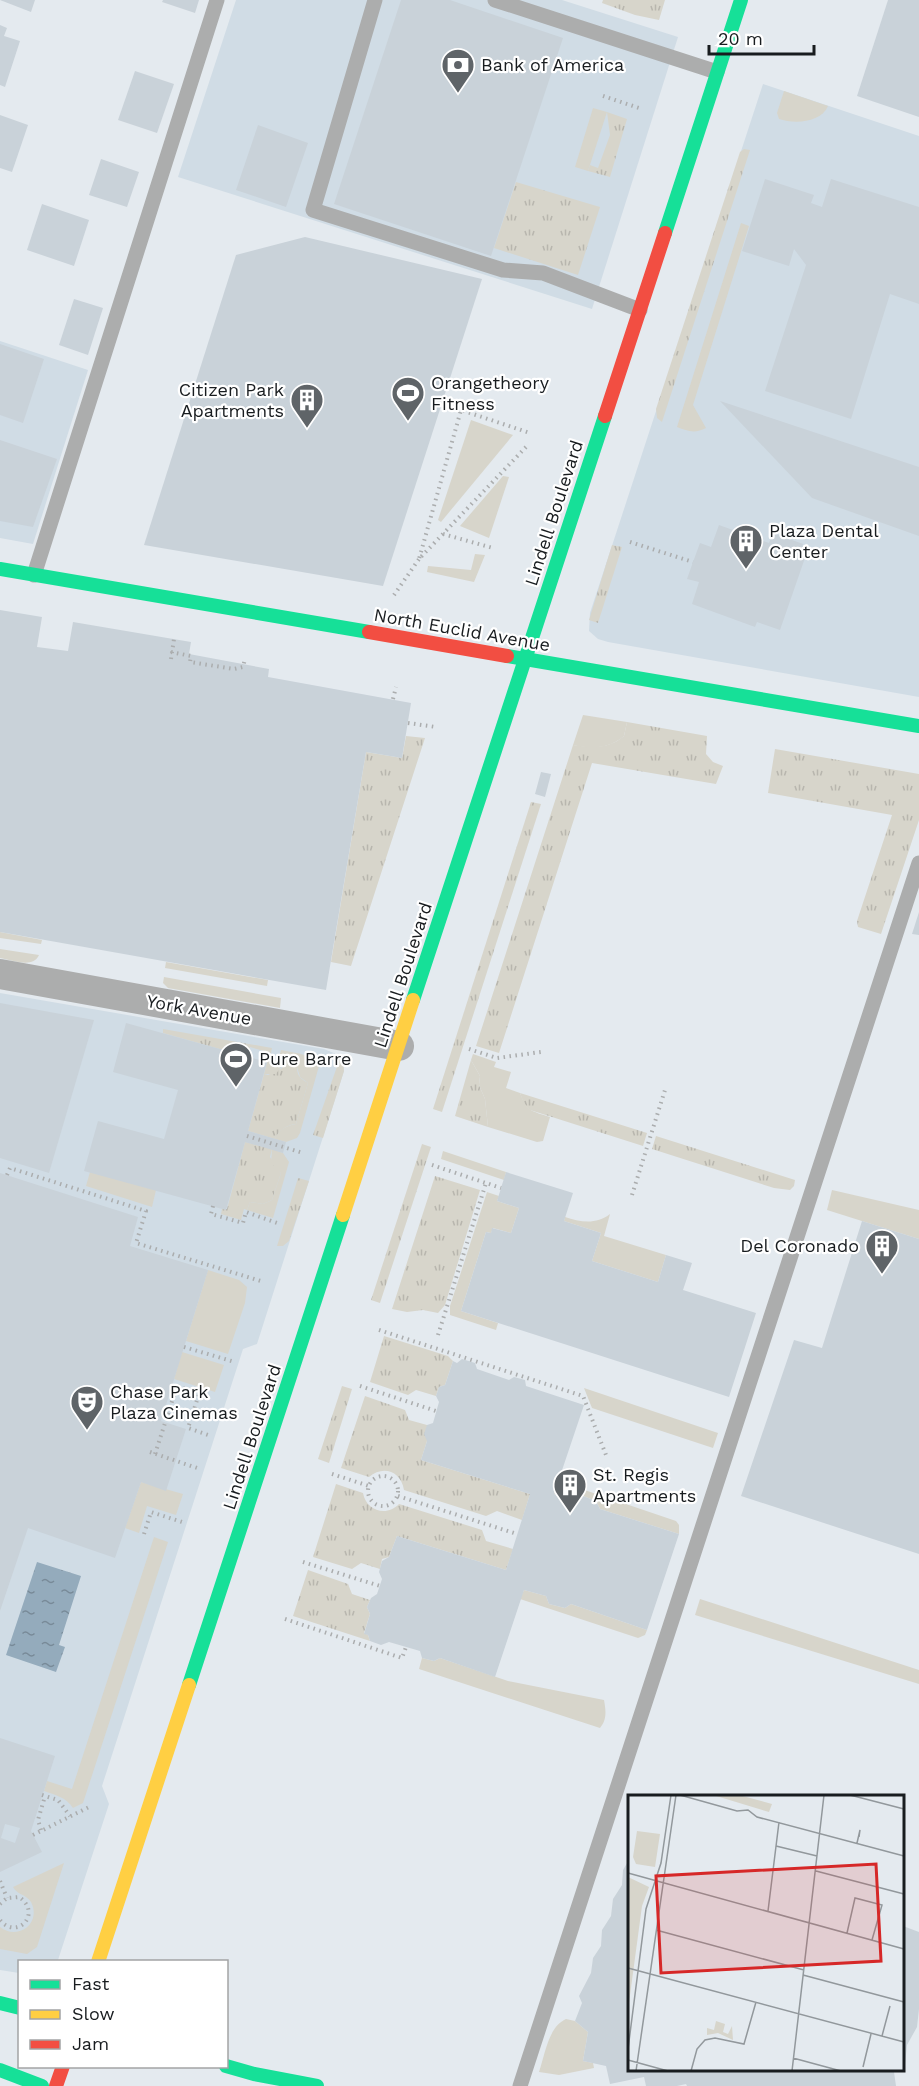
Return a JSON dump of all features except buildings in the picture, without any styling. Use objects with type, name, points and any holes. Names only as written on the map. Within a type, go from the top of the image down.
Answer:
[{"type":"main road","name":"Lindell Boulevard","points":[[99,1960],[741,0]]},
{"type":"main road","name":"North Euclid Avenue","points":[[0,569],[919,726]]},
{"type":"main road","points":[[0,2003],[18,2008]]},
{"type":"main road","points":[[56,2086],[63,2068]]},
{"type":"main road","points":[[228,2068],[317,2086]]},
{"type":"main road","points":[[0,2070],[42,2086]]},
{"type":"street","name":"York Avenue","points":[[0,974],[399,1046]]},
{"type":"lane","points":[[34,574],[217,0]]},
{"type":"lane","points":[[375,0],[313,210],[503,270],[543,273],[640,310]]},
{"type":"lane","points":[[495,0],[717,72]]},
{"type":"lane","points":[[520,2086],[919,863]]},
{"type":"path","points":[[603,96],[639,108]]},
{"type":"path","points":[[419,559],[461,411],[530,433]]},
{"type":"path","points":[[394,595],[419,559],[526,447]]},
{"type":"path","points":[[443,534],[493,548]]},
{"type":"path","points":[[630,542],[693,562]]},
{"type":"path","points":[[171,659],[174,639]]},
{"type":"path","points":[[171,652],[191,656],[190,662],[234,669],[243,667],[245,659]]},
{"type":"path","points":[[393,699],[396,687]]},
{"type":"path","points":[[408,723],[436,727]]},
{"type":"path","points":[[469,1049],[497,1058],[541,1052]]},
{"type":"path","points":[[632,1195],[665,1090]]},
{"type":"path","points":[[247,1136],[303,1153]]},
{"type":"path","points":[[432,1165],[501,1188]]},
{"type":"path","points":[[8,1175],[10,1168],[146,1211],[136,1243],[261,1281]]},
{"type":"path","points":[[438,1335],[486,1183]]},
{"type":"path","points":[[213,1206],[211,1214],[243,1223],[246,1212],[280,1224]]},
{"type":"path","points":[[379,1330],[583,1396],[606,1455]]},
{"type":"path","points":[[184,1347],[235,1362]]},
{"type":"path","points":[[200,1469],[153,1453],[177,1386],[199,1394],[188,1428],[211,1436]]},
{"type":"path","points":[[360,1386],[436,1411]]},
{"type":"path","points":[[332,1474],[369,1486]]},
{"type":"path","points":[[389,1477],[396,1483],[398,1496],[391,1505],[375,1504],[369,1497],[369,1486],[375,1478],[389,1477]]},
{"type":"path","points":[[398,1496],[518,1534]]},
{"type":"path","points":[[144,1534],[151,1512],[182,1522]]},
{"type":"path","points":[[303,1562],[380,1586]]},
{"type":"path","points":[[285,1619],[402,1658],[406,1647]]},
{"type":"path","points":[[41,1830],[38,1820],[44,1796],[63,1803],[70,1816]]},
{"type":"path","points":[[33,1835],[89,1807]]},
{"type":"path","points":[[0,1881],[7,1898]]},
{"type":"path","points":[[0,1904],[7,1898],[19,1897],[24,1900],[29,1909],[28,1919],[16,1928],[6,1926],[0,1920]]},
{"type":"shaded area","points":[[236,0],[562,0],[678,37],[592,309],[178,177]]},
{"type":"shaded area","points":[[763,84],[919,136],[919,697],[608,642],[598,639],[589,631],[590,613]]},
{"type":"shaded area","points":[[0,341],[88,370],[33,544],[0,538]]},
{"type":"shaded area","points":[[0,993],[324,1049],[336,1054],[343,1061],[344,1071],[257,1344],[243,1349],[102,1786],[109,1804],[58,1960],[18,1960],[18,1973],[0,1970]]},
{"type":"green space","points":[[603,0],[665,0],[659,20],[635,15],[602,3]]},
{"type":"green space","points":[[784,91],[828,106],[820,116],[806,121],[779,119],[777,113]]},
{"type":"green space","points":[[593,108],[607,112],[588,171],[575,167]]},
{"type":"green space","points":[[607,112],[627,119],[610,177],[588,171],[590,165],[598,168],[610,135]]},
{"type":"green space","points":[[744,149],[750,150],[662,422],[657,418],[656,409],[740,152]]},
{"type":"green space","points":[[516,182],[600,207],[578,275],[494,248]]},
{"type":"green space","points":[[741,223],[749,226],[693,405],[706,428],[688,431],[677,427]]},
{"type":"green space","points":[[471,420],[513,435],[441,522],[438,520]]},
{"type":"green space","points":[[503,476],[509,477],[489,538],[460,526]]},
{"type":"green space","points":[[612,545],[622,547],[598,623],[589,620]]},
{"type":"green space","points":[[475,554],[485,555],[474,582],[427,572],[428,566],[471,570]]},
{"type":"green space","points":[[583,715],[627,722],[624,736],[606,746],[573,745]]},
{"type":"green space","points":[[627,722],[707,736],[706,754],[713,762],[723,766],[716,784],[592,763],[499,1053],[476,1046],[573,745],[594,747],[612,743],[624,736]]},
{"type":"green space","points":[[406,736],[425,738],[351,966],[331,962],[366,752],[402,758]]},
{"type":"green space","points":[[775,749],[919,774],[919,820],[881,934],[858,927],[857,921],[892,815],[768,793]]},
{"type":"green space","points":[[531,802],[541,804],[442,1112],[433,1109]]},
{"type":"green space","points":[[0,932],[42,940],[41,944],[0,938]]},
{"type":"green space","points":[[0,949],[39,955],[32,962],[16,962],[0,958]]},
{"type":"green space","points":[[166,962],[268,980],[267,986],[165,968]]},
{"type":"green space","points":[[164,977],[281,998],[280,1008],[168,988],[163,983]]},
{"type":"green space","points":[[163,1029],[272,1048],[271,1053],[250,1047],[248,1057],[163,1033]]},
{"type":"green space","points":[[281,1050],[312,1058],[319,1066],[300,1133],[297,1138],[286,1142],[275,1139],[283,1128],[296,1124],[308,1083],[300,1077],[297,1067],[283,1064],[276,1074],[264,1074],[267,1062],[261,1060],[262,1056],[278,1061]]},
{"type":"green space","points":[[473,1054],[496,1062],[494,1067],[511,1072],[506,1088],[520,1093],[531,1110],[550,1117],[543,1141],[537,1142],[488,1127],[485,1099],[479,1085],[480,1076],[471,1060]]},
{"type":"green space","points":[[340,1058],[343,1061],[344,1071],[323,1138],[313,1135]]},
{"type":"green space","points":[[471,1060],[480,1076],[479,1085],[485,1099],[488,1127],[455,1116]]},
{"type":"green space","points":[[283,1064],[297,1067],[300,1077],[308,1083],[296,1124],[284,1128],[275,1139],[248,1131],[264,1074],[268,1075],[282,1068]]},
{"type":"green space","points":[[520,1093],[647,1133],[643,1146],[530,1110],[524,1104]]},
{"type":"green space","points":[[656,1136],[795,1180],[794,1186],[790,1190],[774,1188],[652,1149]]},
{"type":"green space","points":[[245,1142],[272,1149],[270,1157],[281,1173],[272,1200],[263,1204],[250,1202],[247,1210],[244,1209],[241,1220],[221,1214],[222,1209],[227,1209]]},
{"type":"green space","points":[[422,1144],[431,1147],[380,1303],[371,1300]]},
{"type":"green space","points":[[272,1149],[283,1153],[289,1162],[273,1218],[247,1210],[250,1202],[263,1204],[272,1200],[281,1173],[271,1163]]},
{"type":"green space","points":[[443,1151],[506,1172],[504,1180],[441,1159]]},
{"type":"green space","points":[[90,1172],[156,1190],[152,1207],[86,1186]]},
{"type":"green space","points":[[435,1176],[480,1190],[445,1305],[438,1313],[392,1309]]},
{"type":"green space","points":[[298,1178],[309,1181],[289,1241],[283,1246],[277,1246]]},
{"type":"green space","points":[[832,1190],[919,1210],[919,1239],[827,1210]]},
{"type":"green space","points":[[487,1192],[499,1196],[497,1201],[519,1208],[511,1233],[493,1228],[491,1233],[486,1232],[461,1311],[498,1323],[496,1330],[450,1315],[450,1306]]},
{"type":"green space","points":[[610,1214],[604,1236],[666,1255],[658,1282],[592,1261],[601,1233],[564,1221],[565,1217],[594,1221]]},
{"type":"green space","points":[[208,1270],[239,1280],[247,1287],[245,1303],[228,1354],[186,1341]]},
{"type":"green space","points":[[384,1336],[448,1356],[453,1361],[445,1385],[439,1387],[436,1396],[416,1390],[408,1395],[370,1382]]},
{"type":"green space","points":[[182,1352],[224,1365],[215,1392],[174,1379]]},
{"type":"green space","points":[[342,1386],[352,1389],[329,1463],[318,1459]]},
{"type":"green space","points":[[584,1388],[718,1433],[713,1448],[592,1408]]},
{"type":"green space","points":[[365,1396],[405,1410],[409,1420],[427,1425],[427,1441],[421,1460],[530,1494],[522,1520],[497,1511],[486,1516],[404,1490],[399,1478],[391,1472],[380,1471],[369,1477],[341,1468]]},
{"type":"green space","points":[[558,1481],[676,1521],[679,1525],[679,1534],[600,1509],[596,1501],[583,1496],[574,1500],[554,1494]]},
{"type":"green space","points":[[141,1482],[183,1494],[176,1515],[147,1506],[139,1533],[125,1528]]},
{"type":"green space","points":[[336,1484],[363,1493],[368,1504],[378,1510],[389,1510],[399,1504],[482,1530],[486,1541],[513,1549],[506,1570],[397,1536],[389,1557],[382,1559],[380,1569],[361,1563],[352,1569],[313,1557]]},
{"type":"green space","points":[[154,1537],[168,1542],[83,1803],[73,1808],[64,1799],[44,1791],[47,1781],[72,1789]]},
{"type":"green space","points":[[308,1570],[348,1584],[352,1594],[370,1600],[367,1607],[370,1614],[364,1633],[368,1635],[370,1641],[293,1616]]},
{"type":"green space","points":[[524,1590],[546,1596],[549,1604],[565,1608],[571,1604],[647,1630],[645,1635],[638,1638],[520,1599]]},
{"type":"green space","points":[[700,1599],[919,1670],[919,1684],[695,1615]]},
{"type":"green space","points":[[422,1658],[434,1661],[440,1658],[508,1681],[604,1700],[604,1722],[600,1728],[419,1669]]},
{"type":"green space","points":[[64,1863],[37,1947],[27,1954],[0,1949],[0,1927],[7,1931],[21,1931],[31,1923],[33,1917],[34,1910],[31,1902],[13,1887]]},
{"type":"green space","points":[[566,2019],[575,2021],[588,2032],[583,2061],[593,2063],[594,2068],[559,2075],[539,2072],[551,2035],[555,2028]]},
{"type":"water","points":[[37,1562],[81,1576],[59,1645],[65,1647],[56,1672],[6,1655]]},
{"type":"traffic: fast","points":[[665,233],[741,0]]},
{"type":"traffic: fast","points":[[413,1000],[605,416]]},
{"type":"traffic: fast","points":[[0,569],[369,632]]},
{"type":"traffic: fast","points":[[507,656],[919,726]]},
{"type":"traffic: fast","points":[[189,1685],[343,1215]]},
{"type":"traffic: fast","points":[[0,2003],[18,2008]]},
{"type":"traffic: fast","points":[[228,2067],[317,2086]]},
{"type":"traffic: fast","points":[[0,2070],[42,2086]]},
{"type":"traffic: slow","points":[[343,1215],[413,1000]]},
{"type":"traffic: slow","points":[[99,1960],[189,1685]]},
{"type":"traffic: jam","points":[[605,416],[665,233]]},
{"type":"traffic: jam","points":[[369,632],[507,656]]},
{"type":"traffic: jam","points":[[56,2086],[62,2068]]},
{"type":"place","name":"Bank of America","points":[[458,94]]},
{"type":"place","name":"Orangetheory Fitness","points":[[408,422]]},
{"type":"place","name":"Citizen Park Apartments","points":[[307,429]]},
{"type":"place","name":"Plaza Dental Center","points":[[746,570]]},
{"type":"place","name":"Pure Barre","points":[[236,1088]]},
{"type":"place","name":"Del Coronado","points":[[882,1275]]},
{"type":"place","name":"Chase Park Plaza Cinemas","points":[[87,1431]]},
{"type":"place","name":"St. Regis Apartments","points":[[570,1514]]}]
